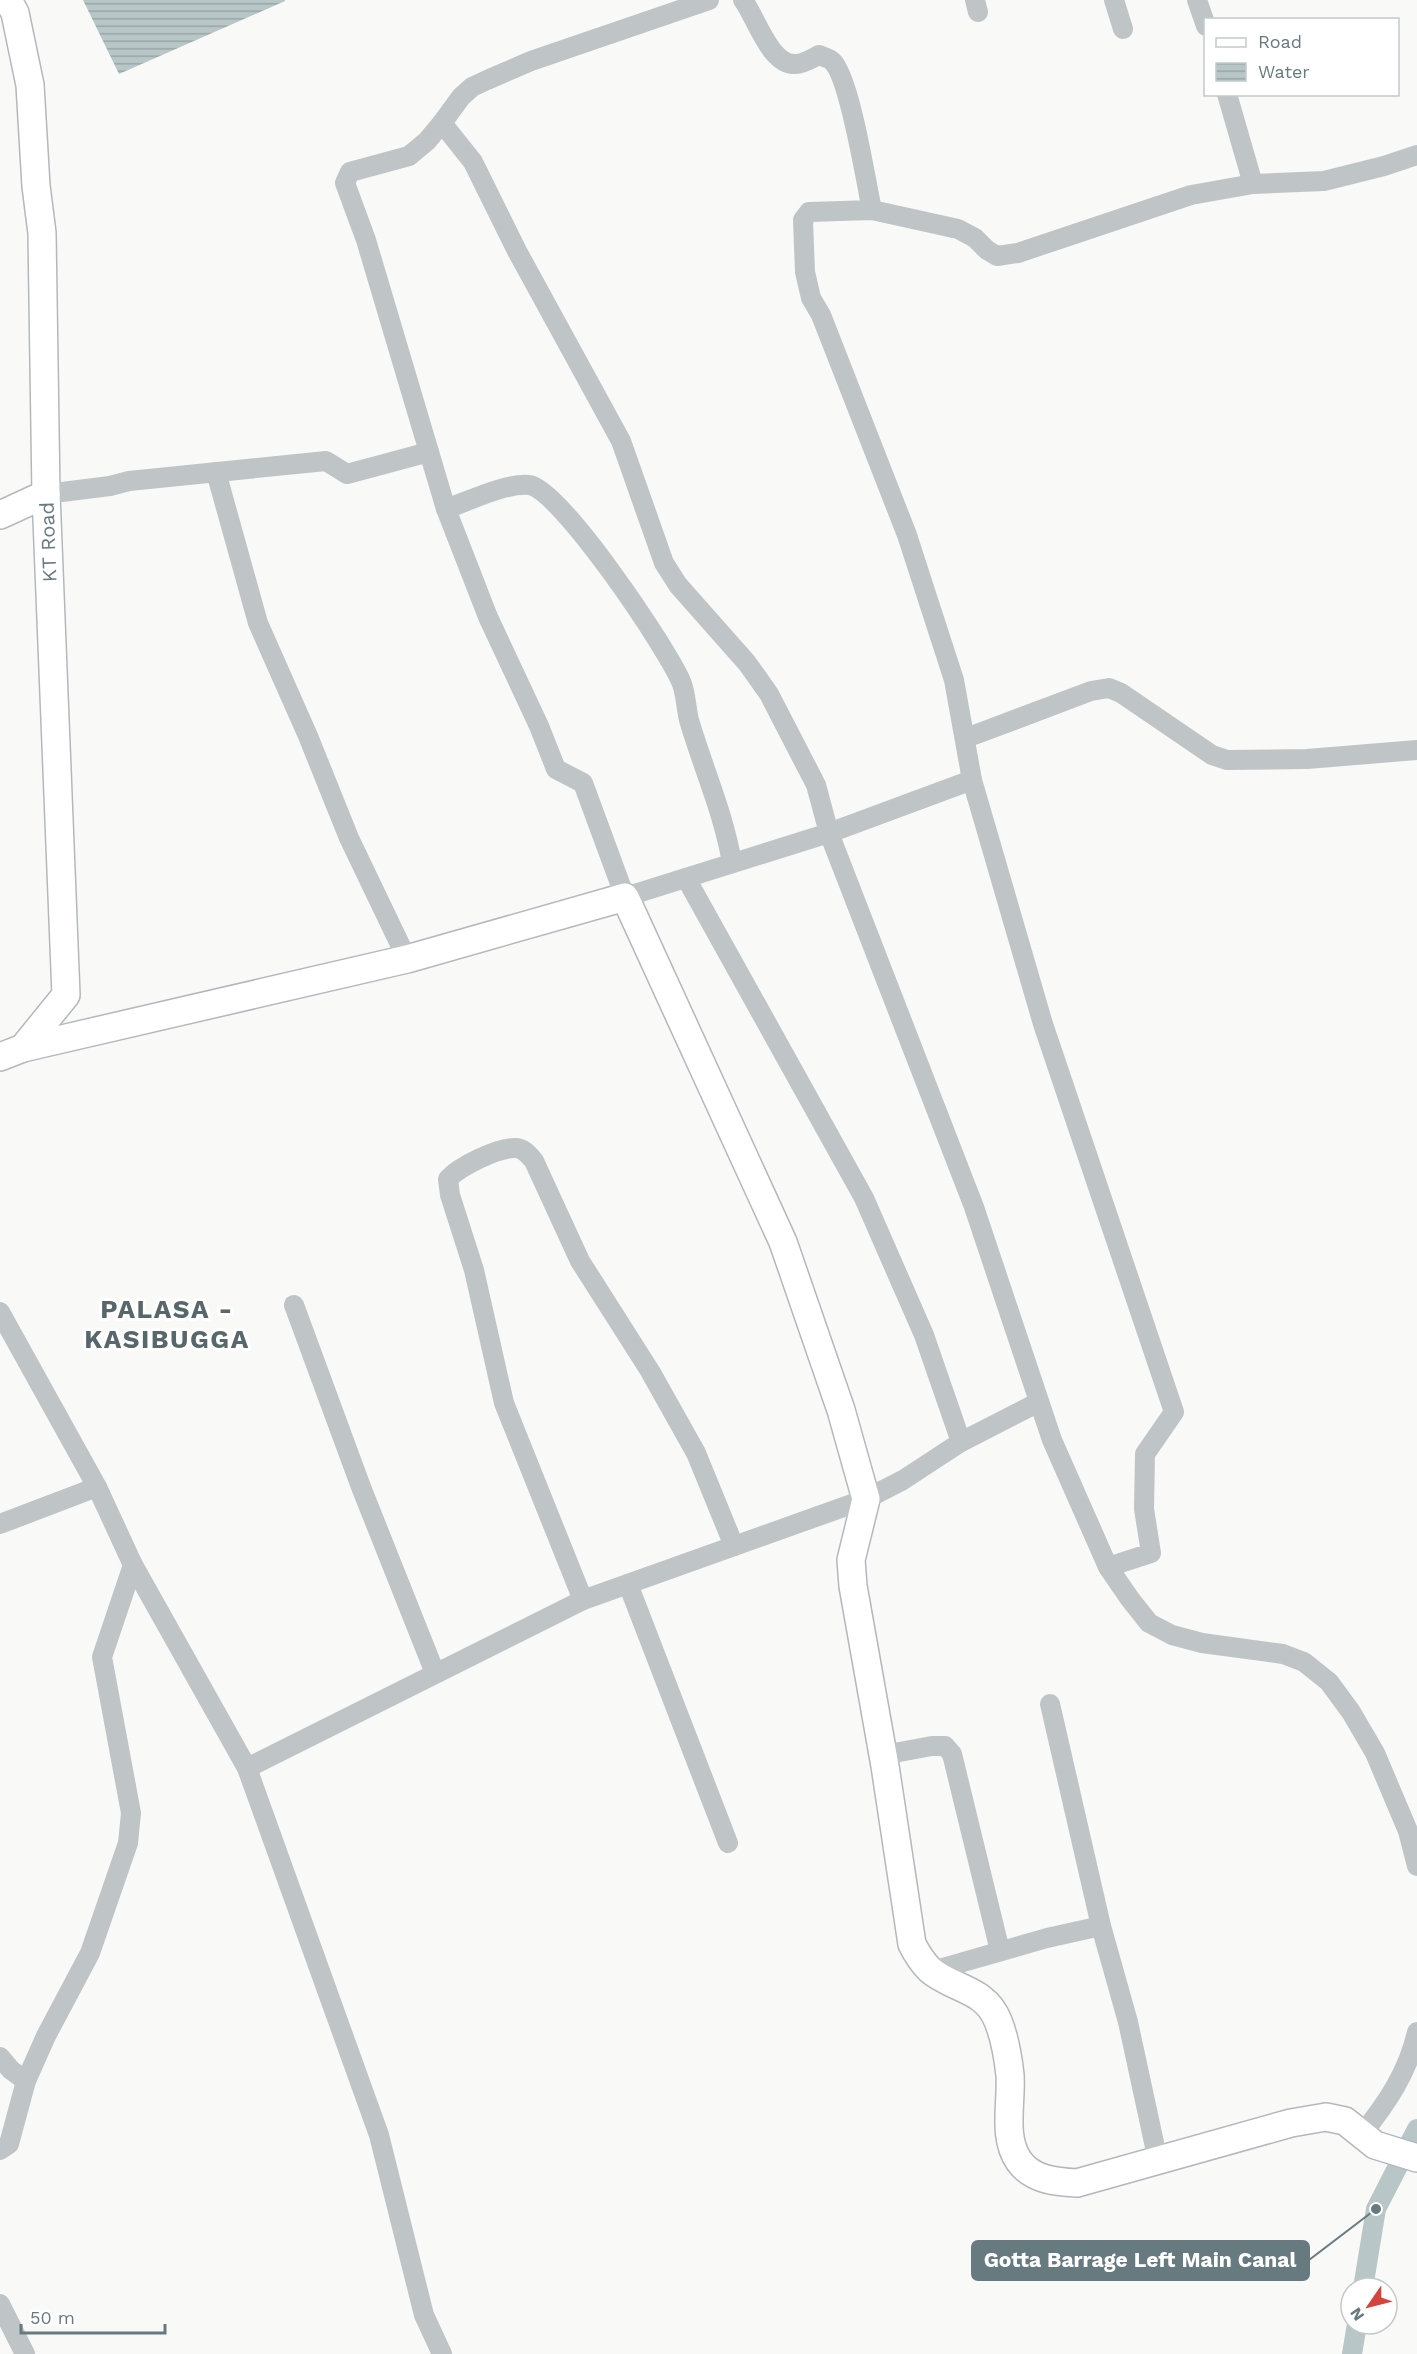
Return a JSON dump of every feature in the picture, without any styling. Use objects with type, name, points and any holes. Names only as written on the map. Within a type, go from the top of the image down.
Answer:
[{"type":"main road","name":"KT Road","points":[[9,0],[15,13],[30,85],[36,186],[42,233],[46,494],[66,995],[11,1053]]},
{"type":"main road","points":[[0,515],[46,494]]},
{"type":"main road","points":[[11,1053],[407,959],[625,897],[783,1242],[841,1410],[866,1499],[851,1560],[853,1586],[884,1755],[912,1944],[920,1959],[932,1971],[970,1990],[986,2002],[998,2019],[1005,2039],[1010,2076],[1011,2144],[1019,2162],[1034,2174],[1052,2182],[1077,2183],[1291,2123],[1326,2117],[1345,2121],[1368,2140],[1417,2158]]},
{"type":"street","points":[[709,0],[531,61],[472,87],[461,97],[427,141],[409,156],[350,172],[345,183],[366,240],[446,509],[488,617],[539,726],[556,769],[583,783],[625,897],[829,833],[972,780]]},
{"type":"street","points":[[742,0],[767,43],[780,59],[796,64],[819,55],[832,61],[842,77],[857,134],[872,210]]},
{"type":"street","points":[[1114,0],[1123,29]]},
{"type":"street","points":[[1197,0],[1204,20]]},
{"type":"street","points":[[1228,96],[1253,184]]},
{"type":"street","points":[[442,123],[473,162],[522,260],[621,441],[664,563],[678,585],[747,663],[769,694],[816,785],[829,833],[974,1207],[1052,1440],[1108,1567],[1149,1623],[1172,1635],[1202,1643],[1282,1654],[1304,1662],[1329,1682],[1351,1712],[1375,1753],[1408,1832],[1417,1866]]},
{"type":"street","points":[[1108,1567],[1150,1553],[1144,1509],[1145,1454],[1174,1412],[1044,1024],[972,780],[954,680],[907,535],[821,315],[811,298],[805,272],[803,220],[809,212],[872,210],[958,230],[975,238],[987,250],[998,256],[1018,253],[1191,195],[1253,184],[1324,181],[1417,155]]},
{"type":"street","points":[[46,494],[110,486],[129,481],[326,461],[347,474],[429,452]]},
{"type":"street","points":[[216,472],[258,623],[308,736],[349,838],[407,959]]},
{"type":"street","points":[[446,509],[506,488],[530,484],[542,490],[552,499],[579,531],[657,638],[683,686],[688,718],[728,837],[732,863]]},
{"type":"street","points":[[966,738],[1091,691],[1108,688],[1121,693],[1148,710],[1212,755],[1227,760],[1307,759],[1417,750]]},
{"type":"street","points":[[686,878],[864,1198],[924,1335],[961,1442]]},
{"type":"street","points":[[584,1600],[504,1403],[474,1270],[450,1195],[448,1179],[455,1170],[489,1155],[516,1148],[528,1152],[534,1161],[580,1261],[650,1371],[696,1453],[734,1546]]},
{"type":"street","points":[[294,1305],[361,1487],[435,1673]]},
{"type":"street","points":[[0,1312],[97,1487],[133,1565],[247,1768],[379,2134],[424,2314],[442,2354]]},
{"type":"street","points":[[247,1768],[584,1600],[866,1499],[903,1480],[961,1442],[1039,1402]]},
{"type":"street","points":[[0,1524],[97,1487]]},
{"type":"street","points":[[0,2150],[9,2144],[26,2081],[46,2036],[90,1953],[128,1843],[131,1813],[102,1657],[133,1565]]},
{"type":"street","points":[[628,1584],[728,1843]]},
{"type":"street","points":[[1050,1704],[1101,1926],[1128,2022],[1158,2160]]},
{"type":"street","points":[[884,1755],[938,1746],[945,1746],[952,1754],[1000,1951]]},
{"type":"street","points":[[932,1971],[1000,1951],[1101,1926]]},
{"type":"street","points":[[1368,2140],[1400,2080],[1413,2050],[1417,2032]]},
{"type":"street","points":[[0,2057],[11,2070],[26,2081]]},
{"type":"street","points":[[0,2304],[25,2354]]},
{"type":"water","points":[[83,0],[285,0],[285,1],[119,74]]},
{"type":"waterway","points":[[1365,2276],[1376,2209],[1417,2129]]},
{"type":"waterway","points":[[1352,2354],[1355,2336]]},
{"type":"place","name":"Gotta Barrage Left Main Canal","points":[[1376,2209]]},
{"type":"district","name":"PALASA - KASIBUGGA","points":[[167,1324]]}]
